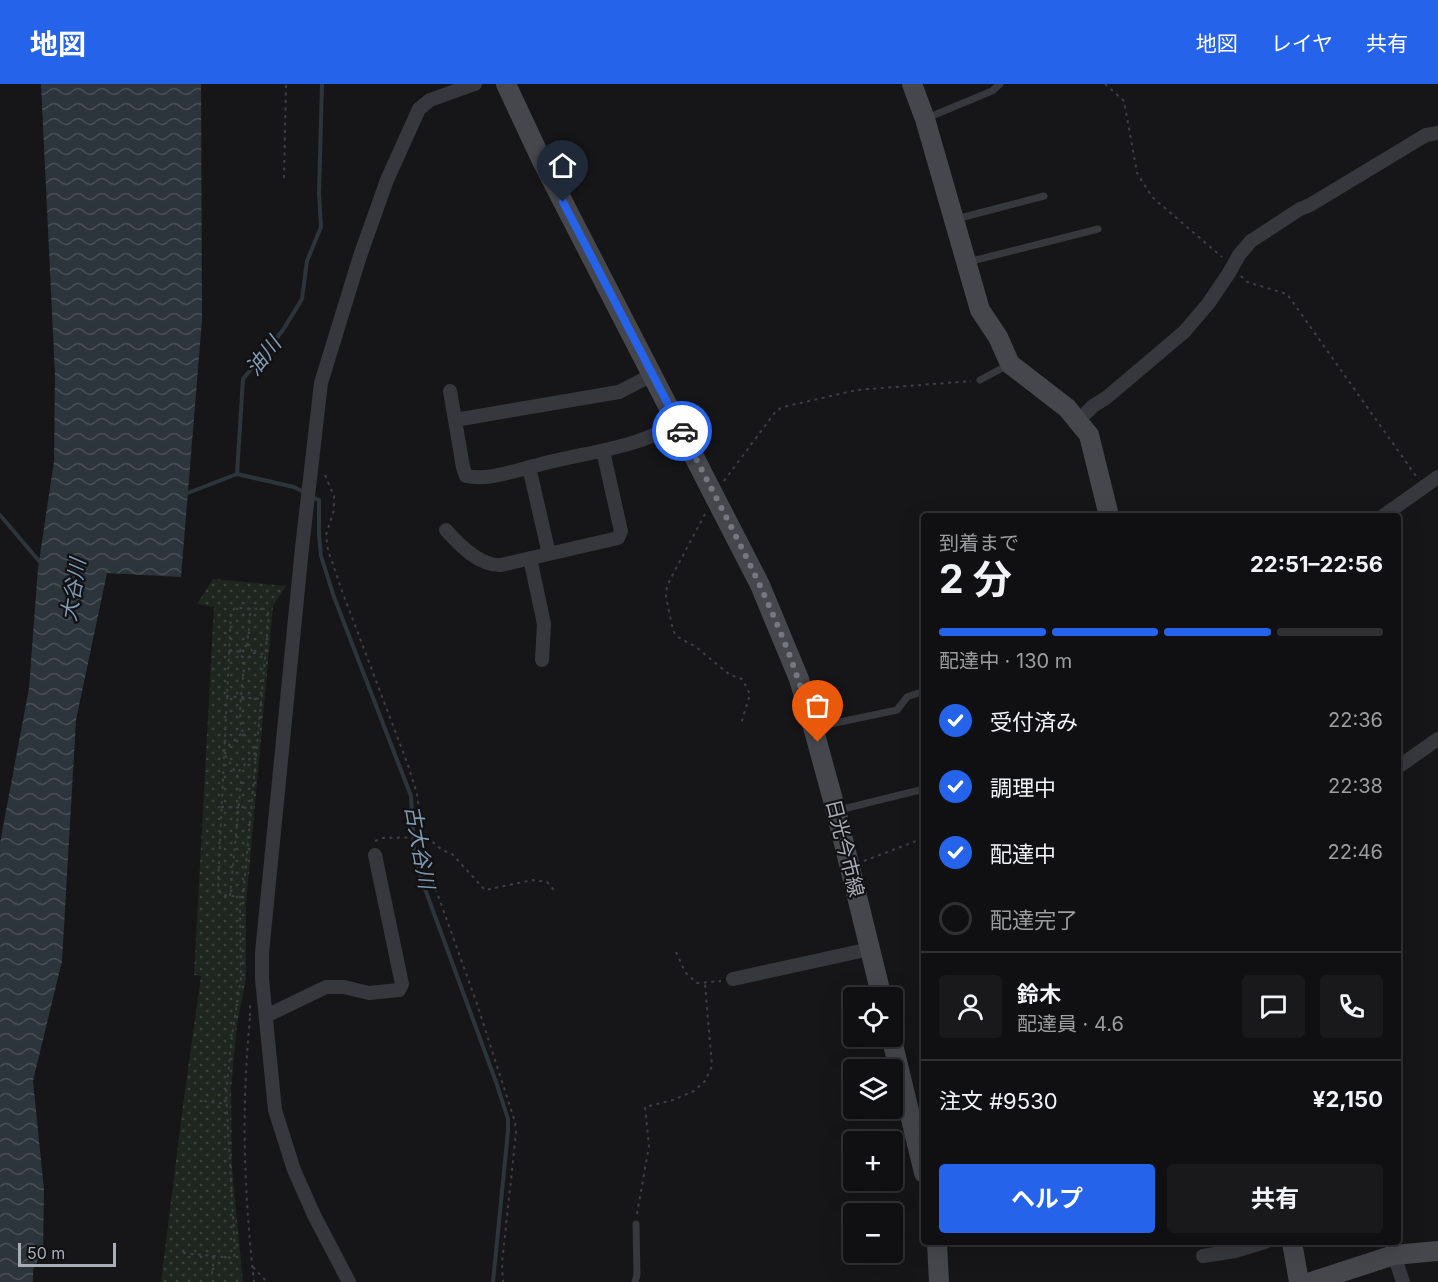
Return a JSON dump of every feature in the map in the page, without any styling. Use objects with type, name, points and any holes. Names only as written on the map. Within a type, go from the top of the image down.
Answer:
[{"type":"main road","name":"日光今市線","points":[[506,84],[537,152],[678,423],[768,603],[799,679],[813,727],[879,987]]},
{"type":"main road","points":[[912,84],[925,119],[980,310],[998,337],[1010,364],[1067,408],[1089,435],[1108,513]]},
{"type":"main road","points":[[894,1047],[921,1161]]},
{"type":"main road","points":[[937,1245],[939,1282]]},
{"type":"main road","points":[[1293,1245],[1299,1282]]},
{"type":"main road","points":[[1311,1282],[1332,1278],[1394,1255],[1438,1251]]},
{"type":"street","points":[[349,1282],[314,1215],[294,1170],[275,1110],[262,979],[262,953],[309,477],[321,383],[360,256],[387,180],[419,109],[430,100],[475,84]]},
{"type":"street","points":[[1078,421],[1092,406],[1106,398],[1184,332],[1208,304],[1239,255],[1251,241],[1426,135],[1438,133]]},
{"type":"street","points":[[455,420],[619,392],[652,375]]},
{"type":"street","points":[[450,391],[466,477],[516,472],[529,467],[634,444],[678,423]]},
{"type":"street","points":[[446,530],[458,544],[491,565],[618,538],[621,531],[603,451]]},
{"type":"street","points":[[529,467],[549,554]]},
{"type":"street","points":[[1387,513],[1438,477]]},
{"type":"street","points":[[530,558],[544,624],[542,660]]},
{"type":"street","points":[[1401,765],[1438,739]]},
{"type":"street","points":[[266,1016],[326,987],[344,987],[369,993],[399,990],[402,984],[375,855]]},
{"type":"street","points":[[733,979],[870,949]]},
{"type":"street","points":[[1203,1256],[1255,1245]]},
{"type":"street","points":[[1394,1255],[1403,1282]]},
{"type":"lane","points":[[925,119],[992,91],[1000,84]]},
{"type":"lane","points":[[954,219],[1044,196]]},
{"type":"lane","points":[[966,262],[1098,229]]},
{"type":"lane","points":[[980,380],[1010,364]]},
{"type":"lane","points":[[813,727],[897,710],[907,697],[921,692]]},
{"type":"lane","points":[[836,811],[921,790]]},
{"type":"lane","points":[[635,1282],[637,1275],[636,1224]]},
{"type":"path","points":[[284,178],[286,84]]},
{"type":"path","points":[[1106,84],[1124,101],[1137,174],[1152,197],[1233,266],[1247,282],[1287,294],[1424,487]]},
{"type":"path","points":[[739,460],[776,411],[783,407],[857,390],[980,380]]},
{"type":"path","points":[[309,477],[325,475],[334,496],[334,510],[326,535],[328,550],[408,765],[417,794],[422,836],[430,873],[477,1004],[515,1122],[516,1133],[502,1282]]},
{"type":"path","points":[[692,537],[667,586],[666,597],[673,630],[676,636],[696,647],[730,675],[742,679],[750,694],[741,724]]},
{"type":"path","points":[[183,1253],[234,1258],[235,1251],[226,1104],[232,1035],[241,978],[240,906],[243,897],[268,615],[266,609],[235,608],[231,612],[228,650],[218,884],[221,895],[243,897]]},
{"type":"path","points":[[251,608],[247,646],[252,653]]},
{"type":"path","points":[[240,652],[247,646]]},
{"type":"path","points":[[228,650],[240,652]]},
{"type":"path","points":[[240,652],[245,658]]},
{"type":"path","points":[[252,653],[265,654]]},
{"type":"path","points":[[245,658],[249,658],[252,653]]},
{"type":"path","points":[[245,658],[240,726],[256,752]]},
{"type":"path","points":[[226,696],[261,699]]},
{"type":"path","points":[[223,751],[243,732]]},
{"type":"path","points":[[223,751],[241,782],[230,896]]},
{"type":"path","points":[[237,773],[256,752]]},
{"type":"path","points":[[221,807],[251,808]]},
{"type":"path","points":[[375,855],[375,841],[382,838],[422,836],[452,854],[485,890],[533,880],[547,882],[554,890]]},
{"type":"path","points":[[850,867],[921,839]]},
{"type":"path","points":[[676,952],[685,972],[697,983],[705,984],[733,979]]},
{"type":"path","points":[[241,978],[246,979]]},
{"type":"path","points":[[636,1224],[649,1146],[645,1107],[673,1100],[694,1091],[705,1081],[712,1066],[705,984]]},
{"type":"path","points":[[254,1282],[243,1149],[244,1073],[250,1016],[266,1016]]},
{"type":"path","points":[[204,1101],[226,1104]]},
{"type":"path","points":[[212,1274],[214,1256]]},
{"type":"path","points":[[253,1266],[267,1282]]},
{"type":"shaded area","points":[[213,579],[286,586],[273,606],[246,904],[246,979],[237,1024],[231,1089],[232,1168],[243,1282],[161,1282],[201,976],[194,975],[214,607],[197,604]]},
{"type":"water","name":"大谷川","points":[[41,84],[201,84],[202,320],[181,577],[107,573],[76,720],[62,961],[33,1081],[44,1190],[43,1250],[33,1270],[33,1282],[0,1282],[0,843],[29,688],[38,568],[54,461],[55,375]]},
{"type":"waterway","name":"油川","points":[[237,474],[243,379],[283,330],[302,299],[307,261],[321,227],[319,193],[322,84]]},
{"type":"waterway","name":"古大谷川","points":[[237,474],[294,487],[306,493]]},
{"type":"waterway","name":"油川","points":[[185,494],[237,474]]},
{"type":"waterway","name":"古大谷川","points":[[312,497],[319,500],[321,556],[334,597],[411,796],[414,849],[421,878],[508,1119],[493,1282]]},
{"type":"waterway","points":[[0,515],[39,561],[44,562]]},
{"type":"way so far","points":[[682,431],[760,585],[780,630],[799,679],[818,742]]},
{"type":"route","points":[[563,202],[682,431]]}]
